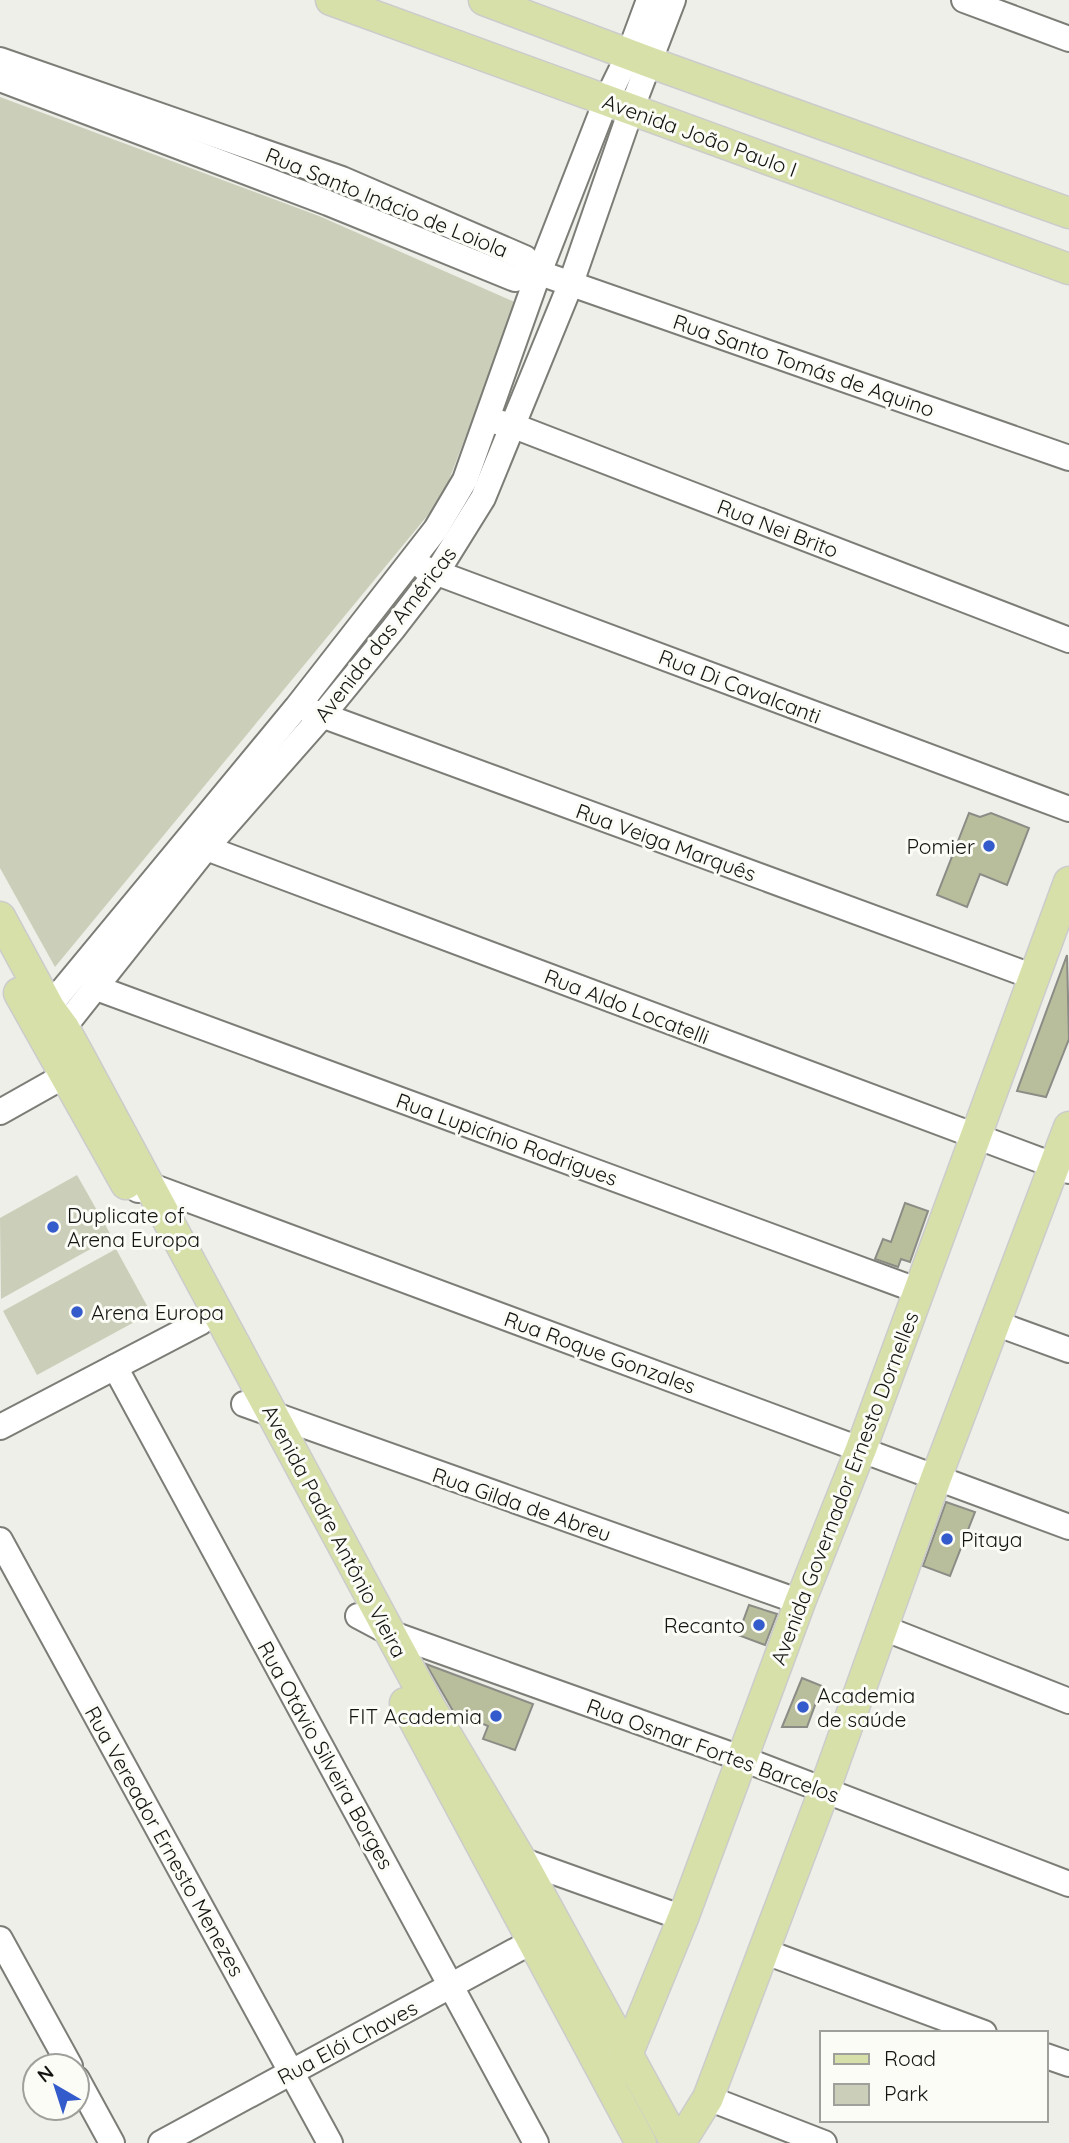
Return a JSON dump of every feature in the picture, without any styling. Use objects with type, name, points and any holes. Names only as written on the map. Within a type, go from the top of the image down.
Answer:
[{"type":"main road","name":"Avenida João Paulo I","points":[[331,0],[1069,269]]},
{"type":"main road","points":[[484,0],[1069,213]]},
{"type":"main road","name":"Avenida Governador Ernesto Dornelles","points":[[611,2090],[683,1918],[800,1602],[861,1449],[1069,882]]},
{"type":"main road","name":"Avenida Padre Antônio Vieira","points":[[0,917],[49,1027]]},
{"type":"main road","name":"Avenida Padre Antônio Vieira","points":[[0,958],[49,1027],[209,1316],[273,1416],[431,1709],[521,1860],[678,2143]]},
{"type":"main road","points":[[678,2143],[708,2098],[824,1791],[881,1627],[995,1323],[1062,1168],[1069,1127]]},
{"type":"main road","name":"Avenida Padre Antônio Vieira","points":[[209,1316],[244,1404],[641,2143]]},
{"type":"street","name":"Avenida das Américas","points":[[639,58],[649,0]]},
{"type":"street","name":"Avenida das Américas","points":[[49,1027],[94,987],[298,707],[436,529],[465,480],[540,273],[639,58],[673,0]]},
{"type":"street","points":[[964,0],[1069,39]]},
{"type":"street","name":"Rua Santo Inácio de Loiola","points":[[0,60],[342,180],[525,258],[540,273]]},
{"type":"street","name":"Rua Santo Inácio de Loiola","points":[[0,79],[328,203],[516,279],[540,273]]},
{"type":"street","name":"Avenida das Américas","points":[[49,1027],[196,844],[322,716],[437,572],[483,498],[571,283],[618,105]]},
{"type":"street","name":"Rua Santo Tomás de Aquino","points":[[540,273],[1069,458]]},
{"type":"street","name":"Rua Nei Brito","points":[[486,420],[514,426],[1069,640]]},
{"type":"street","name":"Rua Di Cavalcanti","points":[[410,564],[1069,809]]},
{"type":"street","name":"Rua Veiga Marquês","points":[[298,707],[1034,977]]},
{"type":"street","name":"Rua Aldo Locatelli","points":[[196,844],[1062,1168]]},
{"type":"street","name":"Rua Lupicínio Rodrigues","points":[[94,987],[919,1291]]},
{"type":"street","points":[[0,1112],[72,1066]]},
{"type":"street","name":"Rua Roque Gonzales","points":[[140,1189],[861,1449],[1069,1527]]},
{"type":"street","points":[[0,1427],[209,1316]]},
{"type":"street","points":[[995,1323],[1069,1350]]},
{"type":"street","name":"Rua Otávio Silveira Borges","points":[[115,1367],[536,2143]]},
{"type":"street","name":"Rua Gilda de Abreu","points":[[244,1404],[800,1602]]},
{"type":"street","name":"Rua Vereador Ernesto Menezes","points":[[0,1540],[330,2143]]},
{"type":"street","name":"Rua Osmar Fortes Barcelos","points":[[358,1616],[390,1633],[743,1759],[1069,1884]]},
{"type":"street","points":[[881,1627],[1069,1700]]},
{"type":"street","points":[[521,1860],[683,1918]]},
{"type":"street","points":[[0,1939],[62,2052]]},
{"type":"street","name":"Rua Elói Chaves","points":[[162,2143],[533,1941]]},
{"type":"street","points":[[763,1951],[979,2031]]},
{"type":"street","points":[[1048,2057],[1069,2064]]},
{"type":"street","points":[[708,2098],[824,2143]]},
{"type":"street","points":[[91,2105],[112,2143]]},
{"type":"green space","points":[[0,97],[319,216],[517,303],[442,498],[55,967],[0,868]]},
{"type":"green space","name":"Duplicate of Arena Europa","points":[[77,1175],[112,1237],[1,1299],[0,1218]]},
{"type":"green space","name":"Arena Europa","points":[[116,1249],[151,1313],[37,1375],[3,1311]]},
{"type":"building","name":"Pomier","points":[[969,813],[980,817],[991,813],[1029,828],[1007,885],[980,874],[967,907],[937,895]]},
{"type":"building","points":[[1067,955],[1069,1039],[1046,1097],[1017,1091]]},
{"type":"building","points":[[905,1203],[928,1211],[910,1262],[901,1259],[898,1267],[875,1259],[883,1239],[891,1242]]},
{"type":"building","name":"Pitaya","points":[[946,1502],[975,1512],[950,1576],[923,1566]]},
{"type":"building","name":"Recanto","points":[[749,1605],[777,1614],[765,1645],[738,1635]]},
{"type":"building","name":"FIT Academia","points":[[426,1664],[533,1704],[515,1750],[483,1739],[488,1726],[453,1711]]},
{"type":"building","name":"Academia de saúde","points":[[802,1678],[822,1686],[807,1727],[782,1727]]},
{"type":"place","name":"Pomier","points":[[989,846]]},
{"type":"place","name":"Duplicate of Arena Europa","points":[[53,1227]]},
{"type":"place","name":"Arena Europa","points":[[77,1312]]},
{"type":"place","name":"Pitaya","points":[[947,1539]]},
{"type":"place","name":"Recanto","points":[[759,1625]]},
{"type":"place","name":"Academia de saúde","points":[[803,1707]]},
{"type":"place","name":"FIT Academia","points":[[496,1716]]}]
